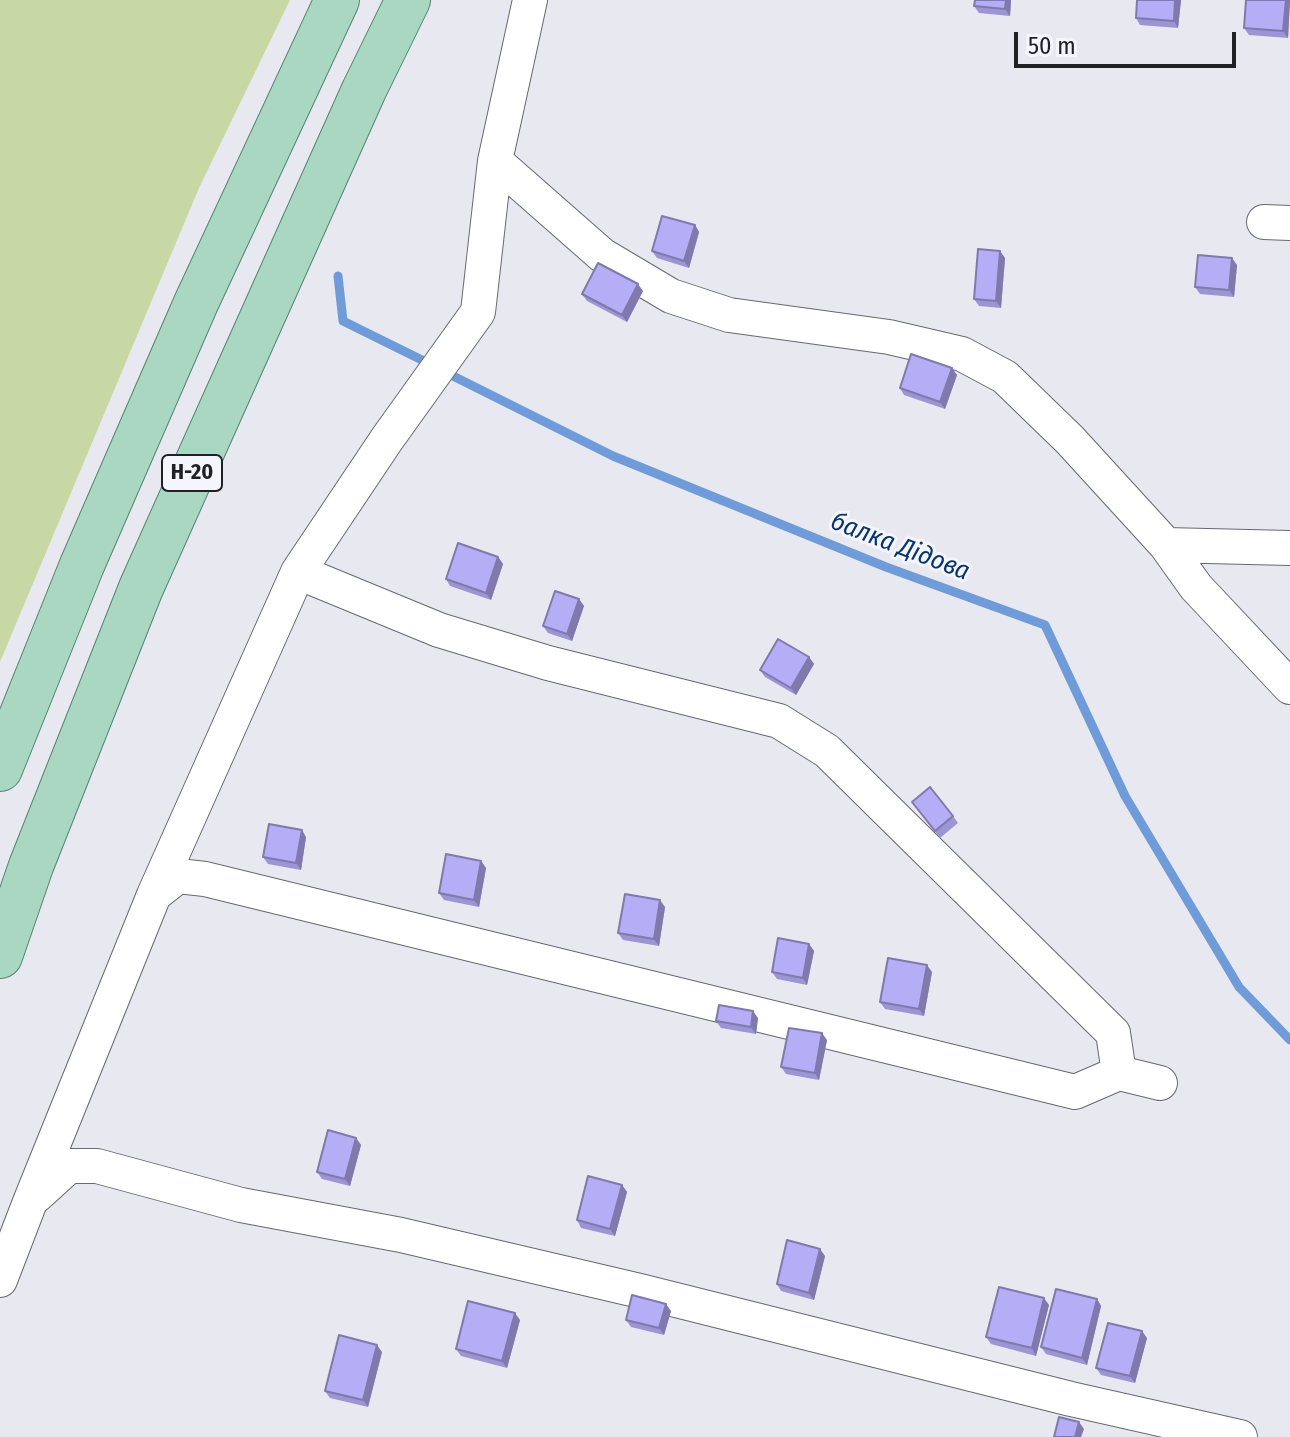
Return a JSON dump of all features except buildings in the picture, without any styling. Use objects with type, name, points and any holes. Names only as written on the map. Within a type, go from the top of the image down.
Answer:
[{"type":"main road","name":"Н-20","points":[[0,769],[82,565],[190,317],[337,0]]},
{"type":"main road","name":"Н-20","points":[[0,956],[31,866],[141,588],[351,118],[408,0]]},
{"type":"street","points":[[0,1280],[154,895],[298,572],[387,439],[478,312],[495,161],[530,0]]},
{"type":"street","points":[[495,161],[602,255],[671,296],[729,315],[889,337],[962,354],[1005,377],[1070,440],[1166,545],[1196,587],[1290,687]]},
{"type":"street","points":[[1166,545],[1290,548]]},
{"type":"street","points":[[298,572],[439,630],[548,663],[779,721],[827,751],[1113,1033],[1119,1073]]},
{"type":"street","points":[[154,895],[178,876],[205,879],[1075,1092],[1119,1073],[1160,1083]]},
{"type":"street","points":[[30,1202],[69,1166],[97,1166],[241,1205],[401,1235],[1071,1399],[1240,1437]]},
{"type":"green space","points":[[0,0],[290,0],[199,188],[0,662]]},
{"type":"waterway","name":"балка Дідова","points":[[338,276],[343,321],[432,365]]},
{"type":"waterway","name":"балка Дідова","points":[[445,372],[613,456],[886,567],[1045,625],[1125,796],[1239,987],[1290,1040]]}]
